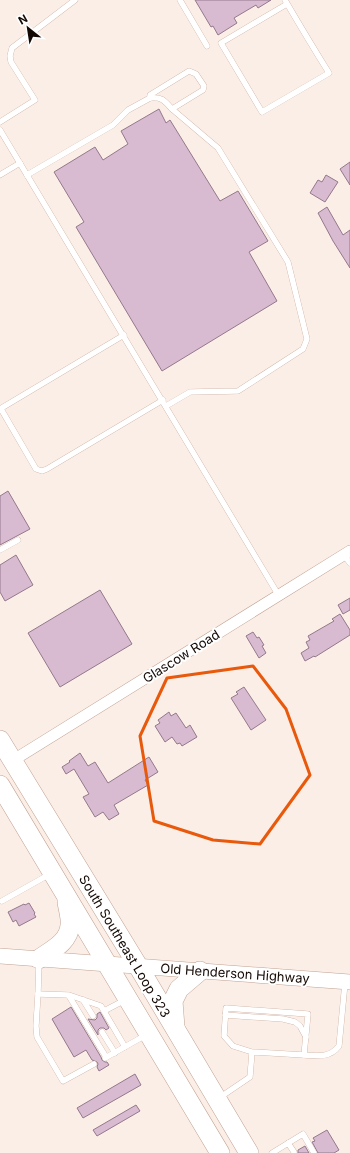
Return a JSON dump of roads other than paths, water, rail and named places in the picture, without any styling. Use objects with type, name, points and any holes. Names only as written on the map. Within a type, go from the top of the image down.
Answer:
[{"type":"highway","name":"South Southeast Loop 323","points":[[0,740],[138,966],[249,1153]]},
{"type":"highway","name":"South Southeast Loop 323","points":[[4,797],[53,872],[220,1153]]},
{"type":"highway","points":[[39,959],[61,943],[68,935],[71,923],[65,893]]},
{"type":"highway","points":[[175,1028],[173,1001],[179,989],[200,971]]},
{"type":"main road","name":"Old Henderson Highway","points":[[0,956],[107,965],[348,981]]},
{"type":"street","name":"Glascow Road","points":[[12,761],[279,596],[348,556]]},
{"type":"lane","points":[[0,122],[35,100],[11,62],[10,56],[12,48],[75,0]]},
{"type":"lane","points":[[180,0],[207,46]]},
{"type":"lane","points":[[286,2],[329,73],[262,112],[222,43],[286,2]]},
{"type":"lane","points":[[150,98],[150,94],[189,71],[196,74],[204,86],[203,90],[172,109]]},
{"type":"lane","points":[[27,175],[113,125],[128,110],[150,98],[158,97],[164,100],[172,109],[218,148],[288,262],[307,339],[303,349],[238,391],[190,392],[166,406]]},
{"type":"lane","points":[[0,130],[279,596]]},
{"type":"lane","points":[[0,175],[20,163]]},
{"type":"lane","points":[[124,335],[0,409],[36,468],[42,471],[163,400]]},
{"type":"lane","points":[[0,550],[18,540]]},
{"type":"lane","points":[[2,902],[53,872]]},
{"type":"lane","points":[[39,959],[36,1026],[37,1037],[63,1081],[94,1064]]},
{"type":"lane","points":[[304,1055],[308,1014],[226,1008],[224,1036],[233,1046],[252,1052],[304,1055],[326,1056],[336,1050],[339,1046],[348,981]]},
{"type":"lane","points":[[38,994],[69,995],[101,1006],[126,1047]]},
{"type":"lane","points":[[69,995],[106,1058],[148,1034]]},
{"type":"lane","points":[[104,1011],[127,998]]},
{"type":"lane","points":[[83,1000],[93,1016]]},
{"type":"lane","points":[[225,1015],[283,1019],[295,1022],[300,1026],[306,1037]]},
{"type":"lane","points":[[102,1032],[115,1053]]},
{"type":"lane","points":[[217,1100],[250,1077],[252,1052]]},
{"type":"lane","points":[[275,1152],[303,1134],[314,1153]]},
{"type":"lane","points":[[288,1143],[294,1152]]}]
